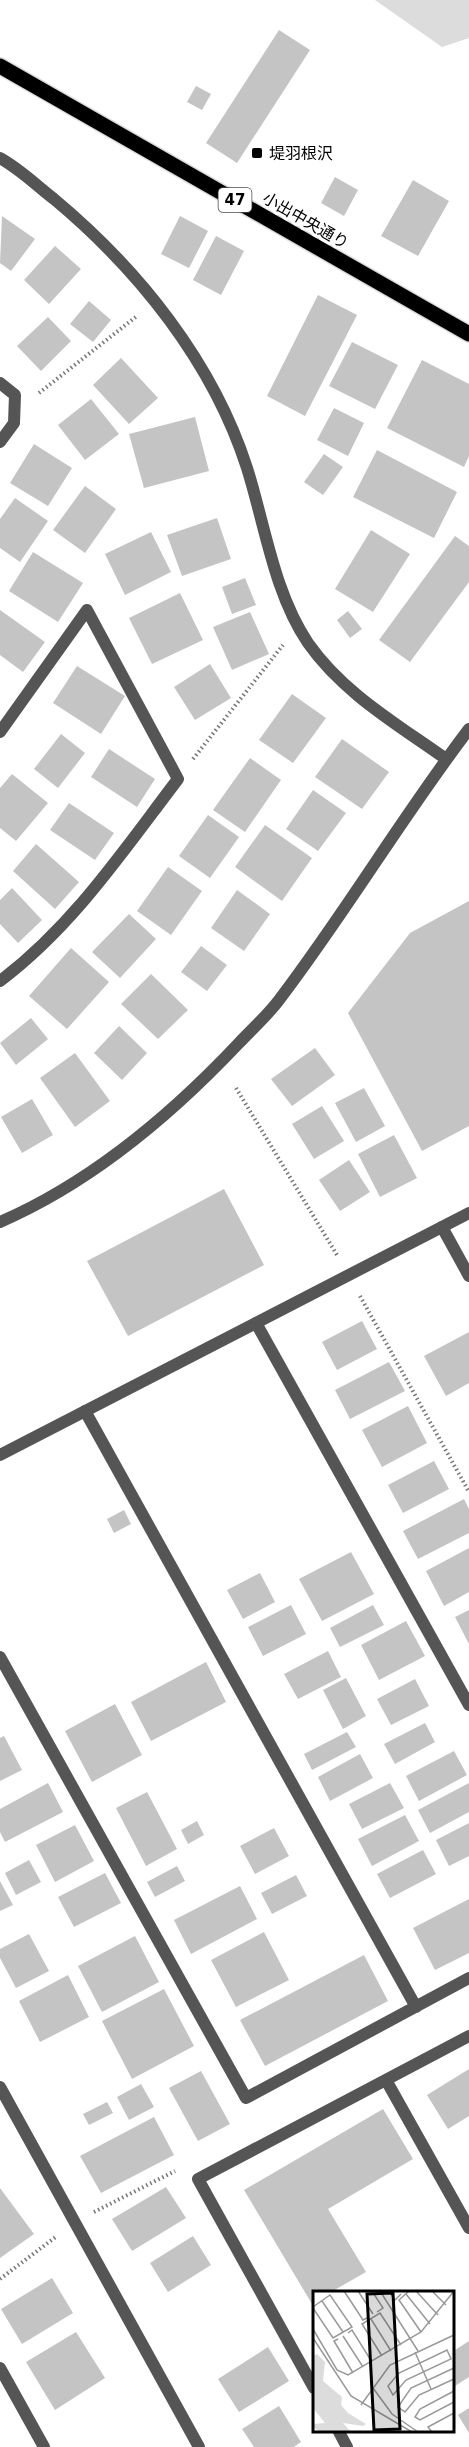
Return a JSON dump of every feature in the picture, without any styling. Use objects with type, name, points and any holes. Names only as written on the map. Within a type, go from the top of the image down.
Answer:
[{"type":"main road","name":"小出中央通り","points":[[0,66],[469,334]]},
{"type":"street","points":[[0,158],[77,219],[130,270],[182,338],[214,392],[246,466],[284,595],[307,642],[338,680],[446,759]]},
{"type":"street","points":[[0,382],[15,395],[14,423],[0,442]]},
{"type":"street","points":[[0,732],[87,610],[178,779],[83,904],[28,960],[0,981]]},
{"type":"street","points":[[0,1222],[34,1208],[113,1155],[200,1083],[277,1002],[469,729]]},
{"type":"street","points":[[0,1455],[469,1213]]},
{"type":"street","points":[[442,1227],[469,1276]]},
{"type":"street","points":[[256,1323],[469,1705]]},
{"type":"street","points":[[85,1411],[416,2007]]},
{"type":"street","points":[[0,1657],[246,2098],[469,1978]]},
{"type":"street","points":[[313,2384],[198,2179],[469,2036]]},
{"type":"street","points":[[386,2080],[469,2228]]},
{"type":"street","points":[[0,2087],[199,2447]]},
{"type":"street","points":[[0,2368],[44,2447]]},
{"type":"street","points":[[339,2432],[347,2447]]},
{"type":"path","points":[[14,404],[30,399],[155,303]]},
{"type":"path","points":[[178,779],[298,624]]},
{"type":"shaded area","points":[[375,0],[469,0],[469,38],[442,47]]},
{"type":"building","points":[[279,30],[310,50],[237,163],[206,143]]},
{"type":"building","points":[[196,86],[211,94],[202,110],[187,102]]},
{"type":"building","points":[[335,177],[358,190],[344,216],[321,203]]},
{"type":"building","points":[[413,180],[449,201],[418,256],[381,236]]},
{"type":"building","points":[[2,216],[35,239],[11,271],[0,263]]},
{"type":"building","points":[[180,216],[208,231],[189,268],[161,254]]},
{"type":"building","points":[[216,236],[244,251],[221,295],[193,280]]},
{"type":"building","points":[[55,246],[81,269],[49,304],[24,280]]},
{"type":"building","points":[[318,295],[357,315],[305,416],[267,396]]},
{"type":"building","points":[[89,301],[111,320],[93,342],[70,324]]},
{"type":"building","points":[[48,317],[71,341],[41,371],[17,346]]},
{"type":"building","points":[[352,342],[398,365],[375,409],[329,386]]},
{"type":"building","points":[[121,358],[158,398],[129,424],[93,385]]},
{"type":"building","points":[[422,360],[469,384],[469,456],[464,467],[387,428]]},
{"type":"building","points":[[91,399],[119,434],[85,460],[58,425]]},
{"type":"building","points":[[334,408],[364,423],[348,456],[317,440]]},
{"type":"building","points":[[195,417],[209,471],[144,488],[129,434]]},
{"type":"building","points":[[34,444],[72,468],[48,506],[10,483]]},
{"type":"building","points":[[377,450],[457,492],[434,538],[353,497]]},
{"type":"building","points":[[324,454],[343,467],[323,495],[304,482]]},
{"type":"building","points":[[85,486],[116,509],[85,553],[53,530]]},
{"type":"building","points":[[15,498],[48,521],[20,562],[0,548],[0,519]]},
{"type":"building","points":[[217,518],[231,559],[182,576],[167,535]]},
{"type":"building","points":[[371,530],[410,554],[373,612],[335,589]]},
{"type":"building","points":[[151,532],[171,572],[125,595],[105,554]]},
{"type":"building","points":[[455,536],[469,546],[469,582],[410,662],[379,640]]},
{"type":"building","points":[[33,552],[83,583],[58,622],[9,591]]},
{"type":"building","points":[[245,578],[256,605],[232,614],[222,587]]},
{"type":"building","points":[[180,593],[203,640],[152,664],[129,618]]},
{"type":"building","points":[[0,610],[45,642],[23,672],[0,655]]},
{"type":"building","points":[[348,611],[362,629],[350,638],[337,620]]},
{"type":"building","points":[[250,612],[269,654],[232,670],[213,627]]},
{"type":"building","points":[[210,664],[231,698],[195,720],[174,687]]},
{"type":"building","points":[[77,666],[125,696],[101,734],[53,703]]},
{"type":"building","points":[[292,694],[326,718],[293,763],[259,740]]},
{"type":"building","points":[[61,734],[85,753],[58,788],[34,769]]},
{"type":"building","points":[[342,739],[389,772],[362,809],[315,777]]},
{"type":"building","points":[[109,749],[155,779],[137,807],[91,777]]},
{"type":"building","points":[[250,758],[281,780],[245,832],[213,810]]},
{"type":"building","points":[[12,774],[48,803],[16,841],[0,828],[0,788]]},
{"type":"building","points":[[313,790],[346,813],[318,851],[286,829]]},
{"type":"building","points":[[69,803],[114,833],[95,860],[50,830]]},
{"type":"building","points":[[208,815],[239,837],[210,878],[179,856]]},
{"type":"building","points":[[265,825],[312,858],[282,901],[235,867]]},
{"type":"building","points":[[36,844],[79,882],[55,909],[13,871]]},
{"type":"building","points":[[168,867],[202,891],[171,935],[137,911]]},
{"type":"building","points":[[12,888],[42,920],[18,943],[0,924],[0,900]]},
{"type":"building","points":[[237,890],[270,914],[244,951],[211,928]]},
{"type":"building","points":[[469,901],[469,1126],[422,1151],[348,1013],[410,933]]},
{"type":"building","points":[[129,914],[156,939],[120,978],[92,952]]},
{"type":"building","points":[[201,946],[227,965],[207,991],[181,972]]},
{"type":"building","points":[[71,948],[109,982],[67,1029],[29,996]]},
{"type":"building","points":[[151,974],[188,1010],[158,1039],[121,1004]]},
{"type":"building","points":[[31,1018],[48,1039],[16,1065],[0,1043]]},
{"type":"building","points":[[119,1026],[147,1053],[122,1080],[94,1053]]},
{"type":"building","points":[[315,1048],[335,1075],[292,1106],[271,1079]]},
{"type":"building","points":[[75,1053],[110,1101],[75,1127],[40,1078]]},
{"type":"building","points":[[364,1088],[385,1126],[356,1142],[335,1103]]},
{"type":"building","points":[[32,1099],[53,1135],[22,1153],[1,1117]]},
{"type":"building","points":[[322,1106],[344,1141],[314,1159],[292,1124]]},
{"type":"building","points":[[394,1135],[417,1178],[380,1197],[358,1154]]},
{"type":"building","points":[[349,1160],[370,1192],[340,1211],[319,1180]]},
{"type":"building","points":[[224,1189],[264,1265],[128,1336],[87,1261]]},
{"type":"building","points":[[362,1321],[377,1349],[337,1370],[322,1342]]},
{"type":"building","points":[[469,1332],[469,1383],[446,1396],[424,1356]]},
{"type":"building","points":[[389,1362],[405,1391],[350,1419],[335,1390]]},
{"type":"building","points":[[408,1406],[427,1443],[382,1467],[362,1430]]},
{"type":"building","points":[[434,1461],[449,1489],[403,1513],[388,1485]]},
{"type":"building","points":[[464,1499],[469,1509],[469,1533],[418,1559],[403,1531]]},
{"type":"building","points":[[124,1510],[131,1524],[114,1533],[107,1519]]},
{"type":"building","points":[[469,1548],[469,1592],[444,1606],[426,1571]]},
{"type":"building","points":[[351,1552],[374,1594],[322,1621],[299,1579]]},
{"type":"building","points":[[260,1573],[275,1602],[243,1619],[227,1590]]},
{"type":"building","points":[[291,1605],[306,1634],[263,1656],[248,1627]]},
{"type":"building","points":[[373,1605],[384,1625],[340,1647],[330,1628]]},
{"type":"building","points":[[469,1610],[469,1644],[455,1617]]},
{"type":"building","points":[[406,1621],[425,1656],[379,1680],[361,1645]]},
{"type":"building","points":[[328,1651],[341,1677],[298,1699],[284,1674]]},
{"type":"building","points":[[206,1662],[226,1702],[151,1741],[131,1702]]},
{"type":"building","points":[[346,1678],[366,1716],[343,1729],[323,1690]]},
{"type":"building","points":[[415,1679],[429,1706],[391,1725],[377,1699]]},
{"type":"building","points":[[115,1704],[142,1755],[92,1782],[65,1731]]},
{"type":"building","points":[[425,1723],[435,1742],[395,1764],[384,1744]]},
{"type":"building","points":[[347,1732],[356,1747],[312,1770],[304,1754]]},
{"type":"building","points":[[4,1736],[22,1770],[0,1781],[0,1738]]},
{"type":"building","points":[[454,1751],[467,1775],[419,1801],[406,1776]]},
{"type":"building","points":[[360,1754],[373,1778],[330,1801],[318,1777]]},
{"type":"building","points":[[48,1783],[63,1812],[5,1842],[0,1832],[0,1809]]},
{"type":"building","points":[[390,1783],[404,1808],[362,1829],[349,1804]]},
{"type":"building","points":[[469,1783],[469,1812],[430,1833],[418,1810]]},
{"type":"building","points":[[147,1792],[177,1849],[146,1866],[116,1808]]},
{"type":"building","points":[[405,1815],[419,1841],[372,1866],[358,1839]]},
{"type":"building","points":[[197,1821],[204,1835],[188,1844],[181,1830]]},
{"type":"building","points":[[469,1823],[469,1856],[449,1866],[436,1840]]},
{"type":"building","points":[[75,1825],[94,1861],[55,1882],[36,1845]]},
{"type":"building","points":[[274,1828],[289,1856],[255,1874],[240,1846]]},
{"type":"building","points":[[423,1850],[436,1874],[390,1898],[377,1874]]},
{"type":"building","points":[[29,1860],[41,1882],[16,1895],[5,1873]]},
{"type":"building","points":[[177,1866],[185,1881],[155,1897],[147,1882]]},
{"type":"building","points":[[105,1873],[121,1903],[74,1927],[58,1897]]},
{"type":"building","points":[[296,1875],[307,1896],[272,1914],[261,1893]]},
{"type":"building","points":[[0,1881],[13,1905],[0,1911]]},
{"type":"building","points":[[240,1886],[257,1919],[191,1954],[174,1920]]},
{"type":"building","points":[[469,1899],[469,1953],[435,1970],[413,1928]]},
{"type":"building","points":[[264,1932],[289,1980],[236,2007],[211,1960]]},
{"type":"building","points":[[29,1934],[49,1971],[16,1988],[0,1958],[0,1949]]},
{"type":"building","points":[[135,1936],[159,1982],[102,2012],[78,1966]]},
{"type":"building","points":[[364,1955],[388,2001],[265,2066],[240,2020]]},
{"type":"building","points":[[68,1975],[89,2017],[40,2042],[19,2001]]},
{"type":"building","points":[[164,1989],[194,2046],[132,2079],[102,2021]]},
{"type":"building","points":[[469,2069],[469,2116],[448,2129],[427,2095]]},
{"type":"building","points":[[201,2071],[230,2124],[198,2141],[169,2088]]},
{"type":"building","points":[[141,2084],[154,2107],[129,2120],[117,2097]]},
{"type":"building","points":[[107,2102],[113,2113],[89,2125],[83,2114]]},
{"type":"building","points":[[383,2109],[413,2159],[328,2209],[366,2272],[333,2291],[313,2291],[312,2304],[244,2190]]},
{"type":"building","points":[[154,2117],[174,2155],[101,2193],[80,2156]]},
{"type":"building","points":[[166,2187],[186,2218],[132,2251],[112,2219]]},
{"type":"building","points":[[0,2188],[34,2234],[0,2258]]},
{"type":"building","points":[[193,2236],[211,2265],[168,2292],[150,2263]]},
{"type":"building","points":[[52,2278],[73,2313],[22,2344],[1,2309]]},
{"type":"building","points":[[76,2332],[105,2378],[55,2410],[26,2362]]},
{"type":"building","points":[[469,2341],[469,2377],[454,2387],[454,2351]]},
{"type":"building","points":[[268,2347],[289,2381],[239,2412],[218,2379]]},
{"type":"building","points":[[279,2406],[301,2442],[294,2447],[254,2447],[242,2429]]},
{"type":"building","points":[[469,2408],[469,2433],[458,2415]]},
{"type":"place","name":"堤羽根沢","points":[[257,153]]}]
